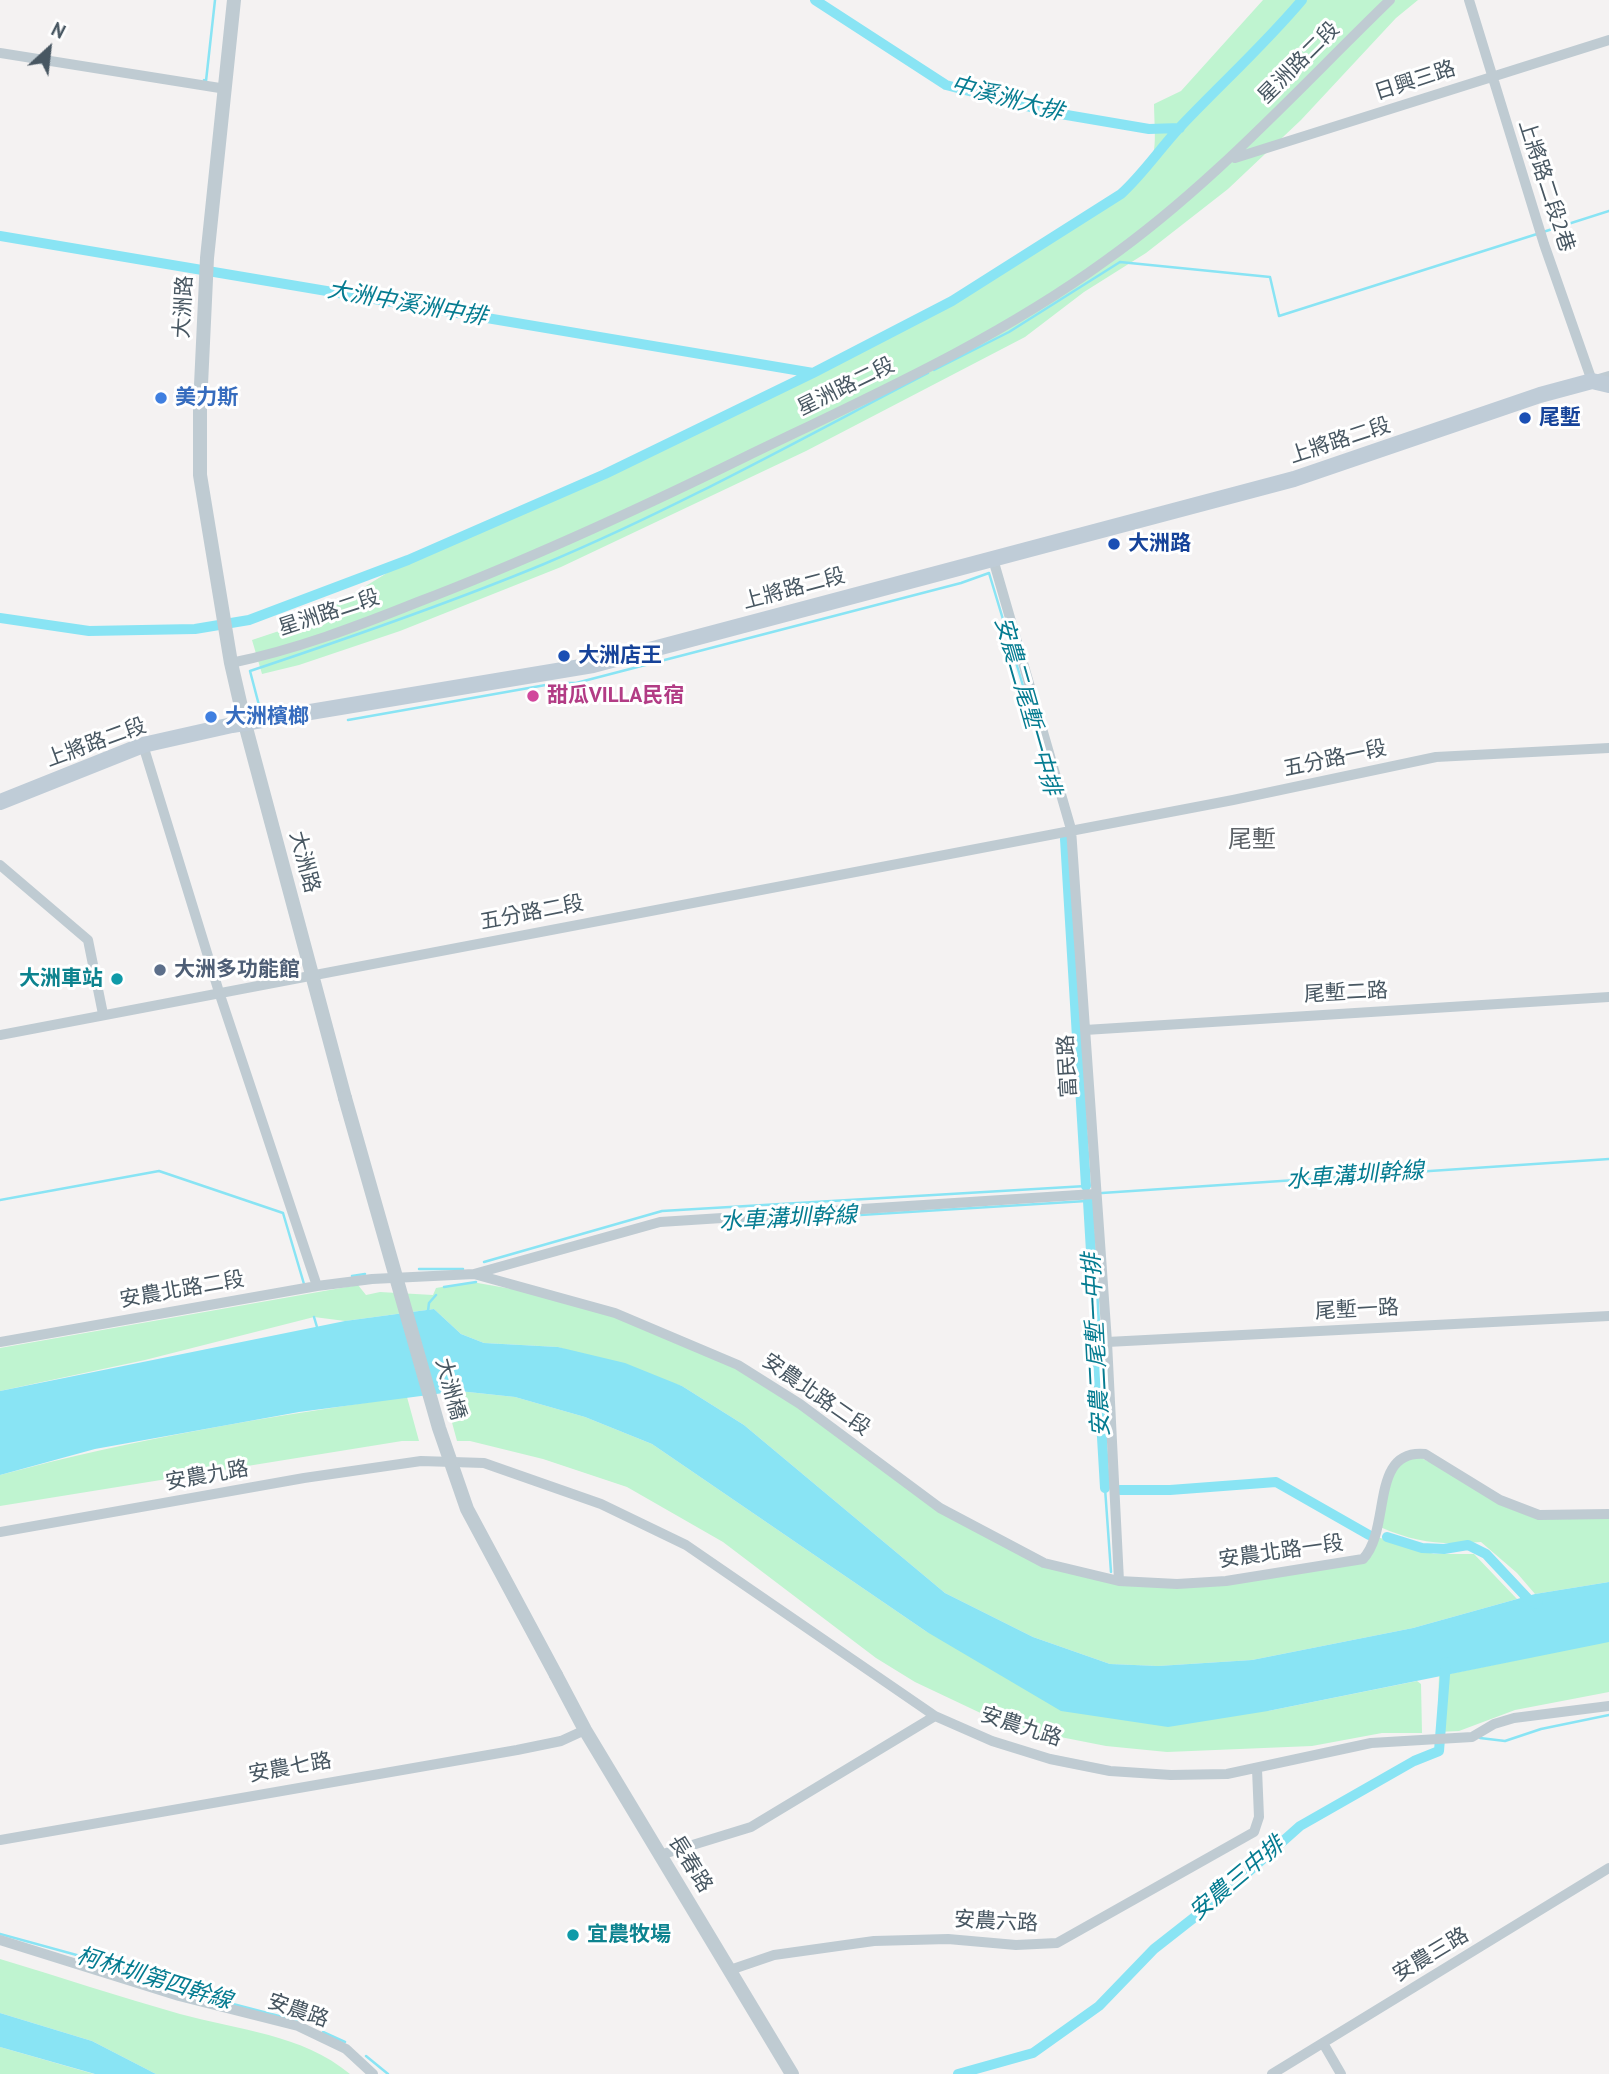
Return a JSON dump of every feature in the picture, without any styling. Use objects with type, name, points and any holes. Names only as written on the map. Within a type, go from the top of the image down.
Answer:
[{"type":"main road","points":[[1592,382],[1609,385]]},
{"type":"main road","name":"上將路二段","points":[[0,802],[144,745],[245,724],[593,665],[1294,478],[1540,395],[1592,382]]},
{"type":"street","name":"大洲路","points":[[234,0],[207,258],[200,475],[231,663],[245,724],[345,1098]]},
{"type":"street","name":"星洲路二段","points":[[231,663],[350,629],[502,569],[640,509],[956,354],[1103,263],[1232,159],[1390,0]]},
{"type":"street","name":"上將路二段2巷","points":[[1469,0],[1544,244],[1592,382]]},
{"type":"street","name":"日興三路","points":[[1232,159],[1609,40]]},
{"type":"street","points":[[0,54],[226,89]]},
{"type":"street","points":[[1592,382],[1609,376]]},
{"type":"street","name":"富民路","points":[[993,559],[1071,829],[1094,1194],[1107,1342],[1119,1581]]},
{"type":"street","points":[[144,745],[219,992],[317,1286]]},
{"type":"street","name":"五分路一段","points":[[1071,829],[1233,800],[1436,757],[1609,748]]},
{"type":"street","name":"五分路二段","points":[[0,1035],[1071,829]]},
{"type":"street","points":[[0,865],[88,940],[103,1014]]},
{"type":"street","name":"尾塹二路","points":[[1085,1030],[1609,996]]},
{"type":"street","name":"大洲橋","points":[[345,1098],[439,1428],[467,1509],[556,1675]]},
{"type":"street","points":[[474,1274],[660,1222],[1094,1194]]},
{"type":"street","name":"安農北路二段","points":[[0,1342],[317,1286],[372,1279],[474,1274],[615,1313],[738,1365],[800,1404],[940,1508],[1044,1563],[1119,1581]]},
{"type":"street","name":"尾塹一路","points":[[1107,1342],[1609,1316]]},
{"type":"street","name":"安農北路一段","points":[[1119,1581],[1177,1584],[1226,1581],[1363,1559],[1373,1549],[1379,1532],[1385,1484],[1395,1462],[1411,1453],[1425,1454],[1500,1500],[1539,1515],[1609,1514]]},
{"type":"street","name":"安農九路","points":[[0,1532],[304,1478],[421,1461],[484,1463],[601,1504],[686,1545],[935,1716],[992,1741],[1050,1759],[1110,1771],[1171,1775],[1227,1774],[1371,1743],[1472,1737],[1514,1718],[1609,1706]]},
{"type":"street","name":"長春路","points":[[556,1675],[584,1730],[792,2074]]},
{"type":"street","points":[[660,1855],[751,1827],[935,1716]]},
{"type":"street","name":"安農七路","points":[[0,1840],[517,1750],[561,1741],[584,1730]]},
{"type":"street","name":"安農六路","points":[[730,1970],[774,1955],[874,1941],[948,1939],[1016,1945],[1057,1943],[1254,1832],[1259,1817],[1257,1769]]},
{"type":"street","name":"安農三路","points":[[1272,2074],[1609,1868]]},
{"type":"street","name":"安農路","points":[[0,1940],[179,1996],[298,2026],[345,2049],[373,2074]]},
{"type":"street","points":[[1322,2043],[1341,2074]]},
{"type":"green space","points":[[1263,0],[1418,0],[1396,18],[1301,120],[1228,189],[1146,253],[1084,292],[1025,337],[806,451],[561,567],[400,631],[299,665],[262,674],[252,640],[309,621],[408,560],[605,474],[813,373],[952,301],[1121,194],[1143,173],[1153,155],[1154,104],[1181,91]]},
{"type":"green space","points":[[472,1282],[535,1293],[615,1313],[738,1365],[940,1508],[1044,1563],[1119,1581],[1177,1584],[1363,1559],[1377,1537],[1434,1554],[1474,1554],[1517,1599],[1413,1628],[1252,1660],[1158,1666],[1110,1664],[1033,1637],[945,1593],[744,1425],[682,1386],[558,1347],[484,1343],[461,1334],[434,1309],[345,1321],[314,1317],[145,1360],[0,1391],[0,1348],[358,1285],[366,1295],[380,1292],[433,1295],[436,1288]]},
{"type":"green space","points":[[459,1391],[515,1397],[585,1417],[652,1444],[927,1632],[1268,1711],[1417,1681],[1421,1684],[1422,1733],[1382,1733],[1312,1746],[1167,1752],[1106,1746],[1040,1733],[989,1717],[915,1682],[876,1658],[723,1542],[627,1487],[543,1459],[470,1441],[457,1441],[444,1393]]},
{"type":"green space","points":[[407,1397],[419,1441],[402,1441],[0,1506],[0,1475],[101,1450],[202,1430]]},
{"type":"green space","points":[[1411,1453],[1539,1515],[1609,1514],[1609,1582],[1535,1594],[1517,1573],[1481,1542],[1429,1542],[1380,1527],[1385,1484]]},
{"type":"green space","points":[[1609,1641],[1609,1692],[1515,1710],[1459,1731],[1437,1732],[1439,1676]]},
{"type":"green space","points":[[0,1959],[180,2014],[269,2035],[311,2050],[350,2074],[156,2074],[92,2041],[0,2013]]},
{"type":"green space","points":[[0,2047],[94,2074],[0,2074]]},
{"type":"water","points":[[434,1309],[461,1334],[484,1343],[558,1347],[625,1363],[682,1386],[744,1425],[945,1593],[1033,1637],[1110,1664],[1158,1666],[1252,1660],[1413,1628],[1535,1594],[1609,1582],[1609,1642],[1268,1711],[1168,1727],[1061,1711],[927,1632],[652,1444],[585,1417],[515,1397],[459,1391],[299,1412],[95,1449],[0,1475],[0,1391],[345,1321]]},
{"type":"water","points":[[0,2013],[92,2041],[156,2074],[95,2074],[0,2047]]},
{"type":"waterway","points":[[204,80],[206,81],[215,0]]},
{"type":"waterway","name":"中溪洲大排","points":[[815,0],[946,85],[1049,112],[1149,129],[1180,128]]},
{"type":"waterway","points":[[0,618],[89,631],[195,629],[249,620],[408,560],[605,474],[813,373],[952,301],[1121,194],[1182,125],[1302,0]]},
{"type":"waterway","points":[[1543,232],[1609,211]]},
{"type":"waterway","points":[[934,370],[1009,332],[1120,262],[1270,277],[1279,316],[1537,234]]},
{"type":"waterway","name":"大洲中溪洲中排","points":[[0,236],[813,373]]},
{"type":"waterway","points":[[260,709],[250,671],[434,607],[593,543],[737,473],[928,373]]},
{"type":"waterway","points":[[348,720],[557,683],[576,683],[961,583],[989,573],[1053,785]]},
{"type":"waterway","points":[[1065,839],[1086,1186]]},
{"type":"waterway","name":"水車溝圳幹線","points":[[1102,1193],[1609,1159]]},
{"type":"waterway","points":[[0,1200],[159,1171],[283,1213],[304,1284]]},
{"type":"waterway","points":[[484,1262],[662,1211],[1086,1186]]},
{"type":"waterway","name":"水車溝圳幹線","points":[[731,1223],[1086,1201]]},
{"type":"waterway","name":"安農二尾塹一中排","points":[[1088,1201],[1105,1488]]},
{"type":"waterway","points":[[419,1269],[463,1269]]},
{"type":"waterway","points":[[352,1276],[365,1274]]},
{"type":"waterway","name":"水車溝圳幹線","points":[[444,1287],[476,1282]]},
{"type":"waterway","name":"水車溝圳幹線","points":[[428,1311],[429,1303],[436,1295]]},
{"type":"waterway","points":[[314,1317],[317,1327]]},
{"type":"waterway","name":"安農二尾塹一中排","points":[[1120,1490],[1170,1490],[1276,1482],[1369,1535]]},
{"type":"waterway","points":[[1105,1488],[1111,1572]]},
{"type":"waterway","name":"安農二尾塹一中排","points":[[1387,1537],[1422,1548],[1444,1549],[1468,1545],[1486,1554],[1530,1601],[1538,1604]]},
{"type":"waterway","name":"安農三中排","points":[[958,2074],[1033,2053],[1099,2006],[1154,1949],[1219,1898],[1300,1826],[1414,1761],[1439,1751],[1446,1662]]},
{"type":"waterway","points":[[1480,1738],[1505,1741],[1541,1729],[1609,1715]]},
{"type":"waterway","name":"柯林圳第四幹線","points":[[0,1934],[164,1979],[190,1994]]},
{"type":"waterway","name":"柯林圳第四幹線","points":[[210,1998],[298,2021]]},
{"type":"waterway","name":"柯林圳第四幹線","points":[[323,2032],[345,2042]]},
{"type":"waterway","name":"柯林圳第四幹線","points":[[366,2056],[388,2074]]},
{"type":"place","name":"美力斯","points":[[161,398]]},
{"type":"place","name":"尾塹","points":[[1525,418]]},
{"type":"place","name":"大洲路","points":[[1114,544]]},
{"type":"place","name":"大洲店王","points":[[564,656]]},
{"type":"place","name":"甜瓜VILLA民宿","points":[[533,696]]},
{"type":"place","name":"大洲檳榔","points":[[211,717]]},
{"type":"place","name":"大洲多功能館","points":[[160,970]]},
{"type":"place","name":"大洲車站","points":[[117,979]]},
{"type":"place","name":"宜農牧場","points":[[573,1935]]},
{"type":"district","name":"尾塹","points":[[1252,840]]}]
